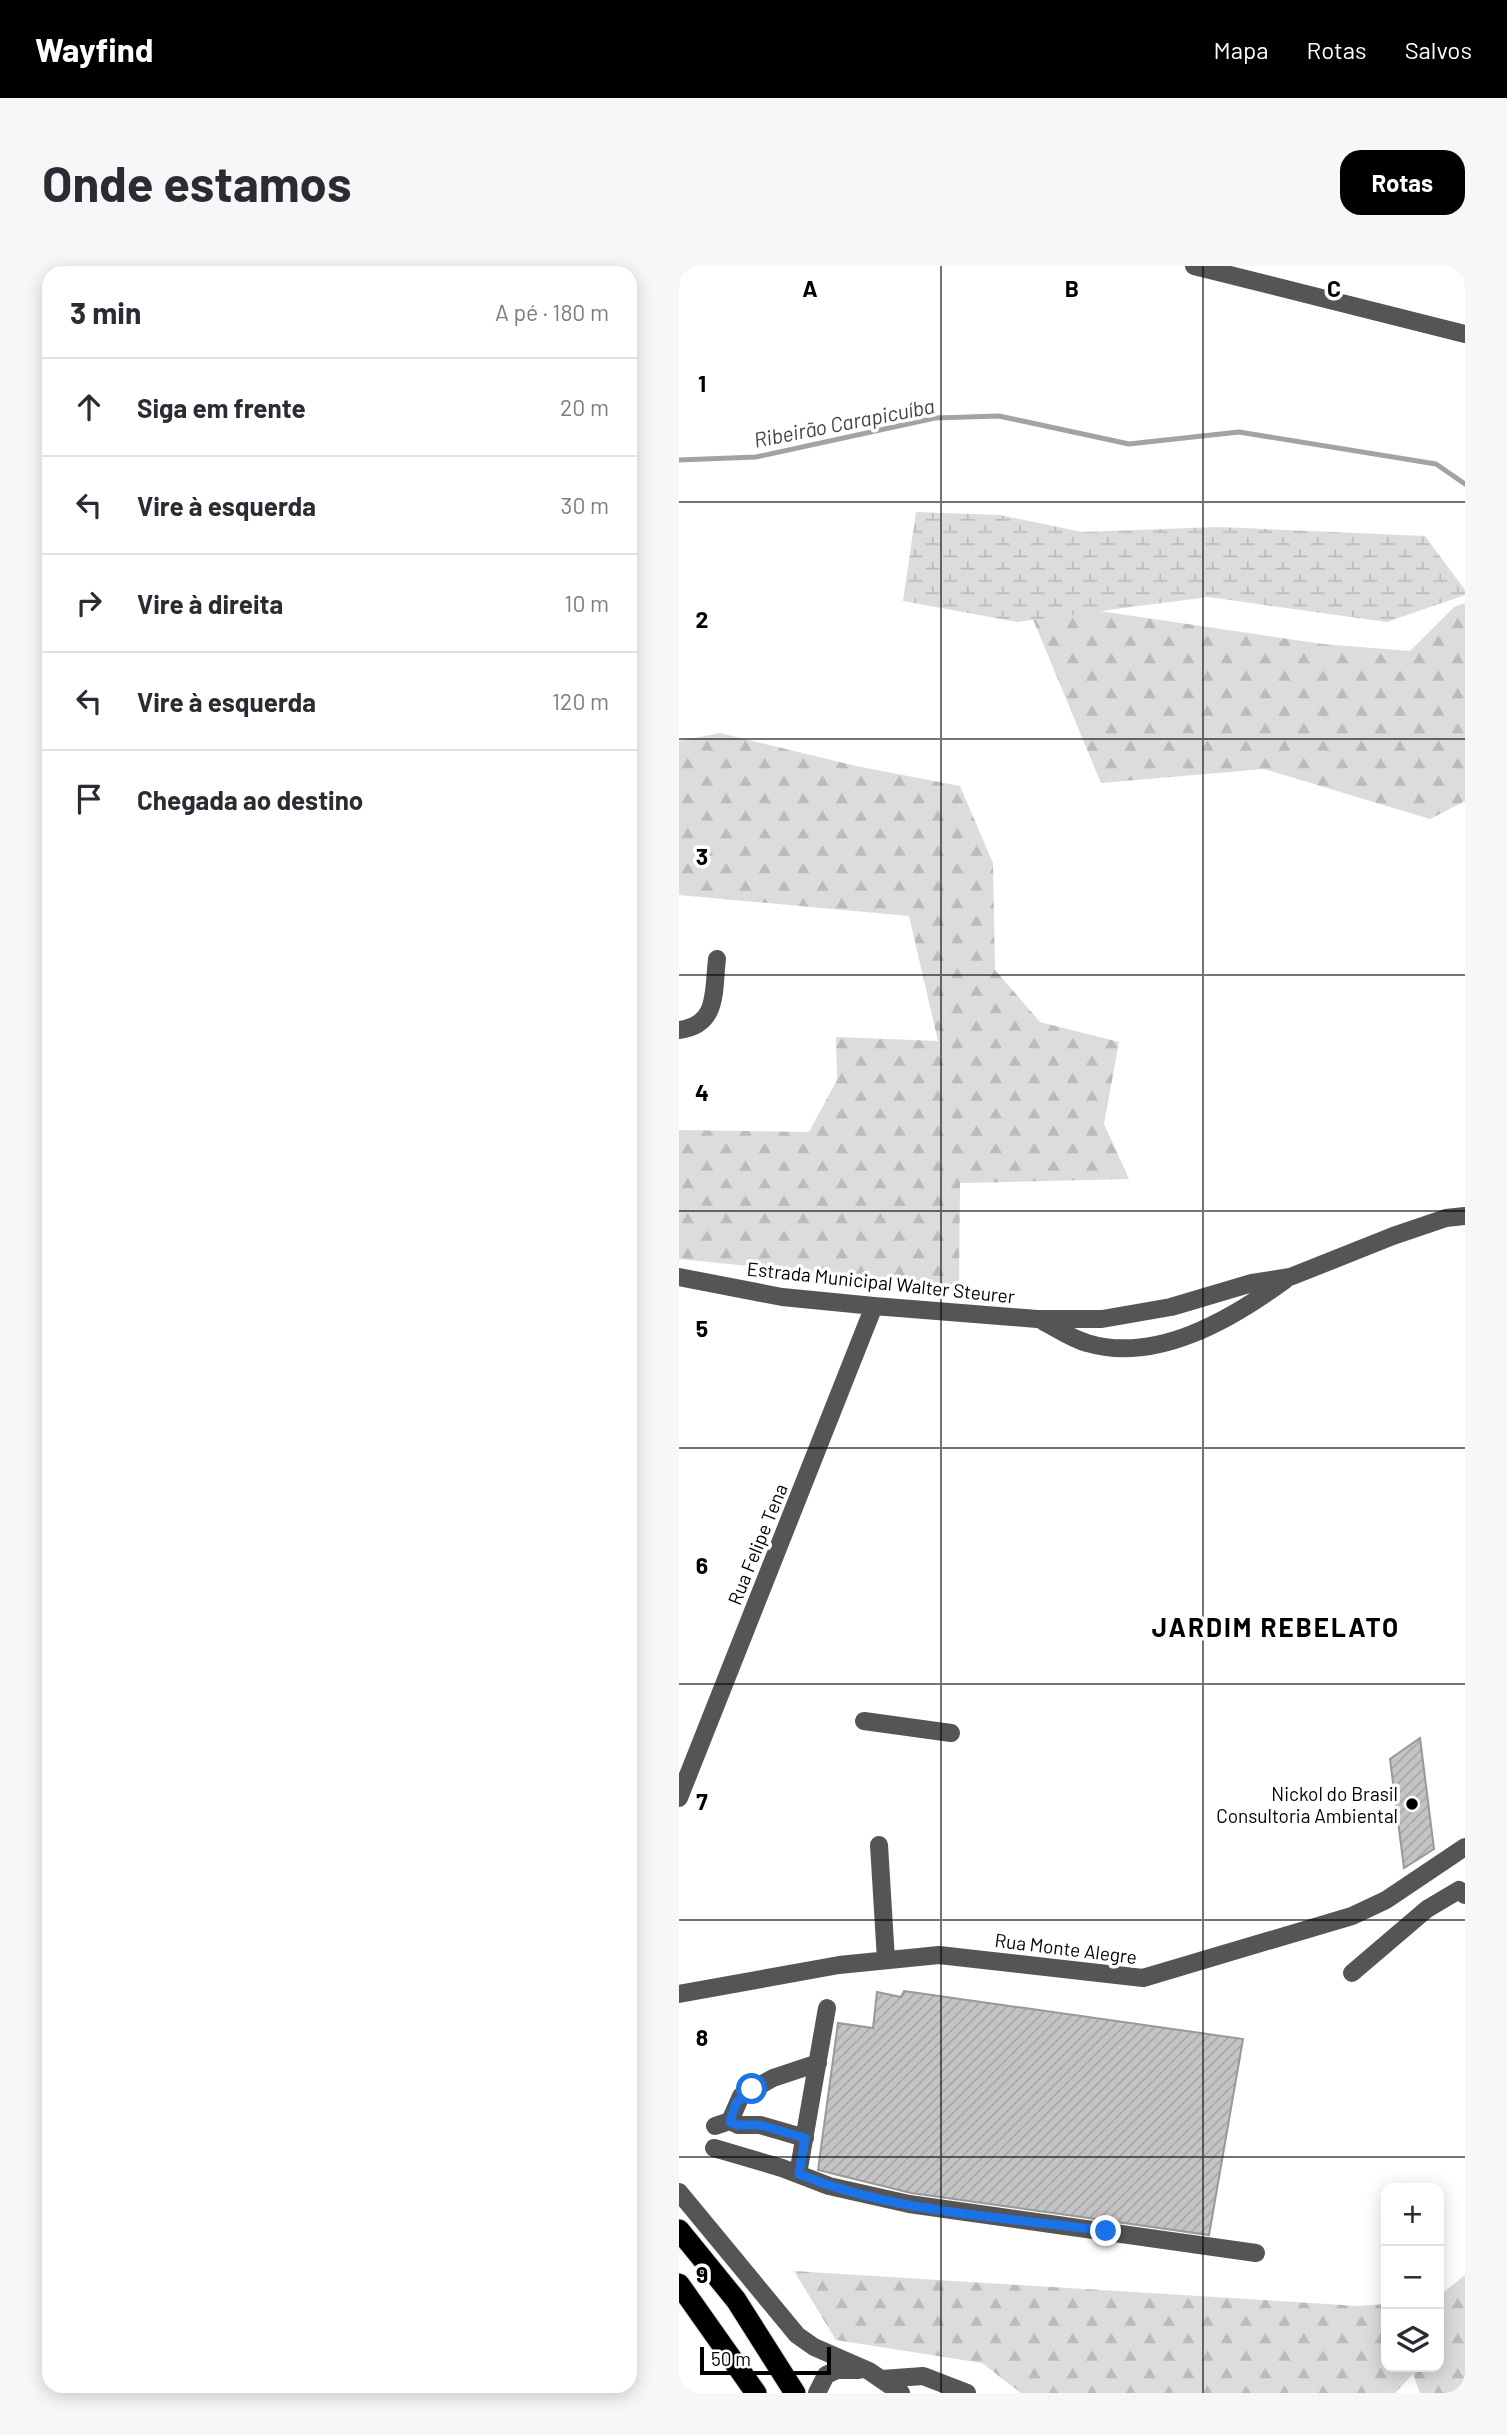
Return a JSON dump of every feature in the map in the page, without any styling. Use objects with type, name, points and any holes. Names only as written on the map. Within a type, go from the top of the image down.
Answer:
[{"type":"highway","points":[[679,2230],[736,2300],[795,2393]]},
{"type":"highway","points":[[679,2284],[756,2393]]},
{"type":"street","points":[[1194,266],[1465,334]]},
{"type":"street","points":[[679,1030],[701,1024],[711,1011],[717,959]]},
{"type":"street","name":"Estrada Municipal Walter Steurer","points":[[1037,1319],[1088,1343],[1150,1345],[1175,1339],[1215,1324],[1290,1277],[1393,1236],[1446,1218],[1465,1216]]},
{"type":"street","name":"Estrada Municipal Walter Steurer","points":[[679,1276],[782,1297],[1037,1319],[1102,1319],[1171,1307],[1252,1283],[1290,1277]]},
{"type":"street","name":"Rua Felipe Tena","points":[[679,1798],[874,1306]]},
{"type":"street","points":[[864,1721],[951,1734]]},
{"type":"street","points":[[879,1845],[886,1960]]},
{"type":"street","name":"Rua Monte Alegre","points":[[679,1994],[886,1960],[939,1955],[1143,1978],[1353,1916],[1386,1900],[1465,1847]]},
{"type":"street","points":[[1352,1973],[1427,1909],[1459,1890],[1465,1895]]},
{"type":"street","points":[[799,2174],[827,2008]]},
{"type":"street","points":[[805,2138],[760,2125],[722,2124],[741,2096],[773,2078],[818,2063]]},
{"type":"street","points":[[714,2148],[829,2186],[909,2204],[1256,2253]]},
{"type":"street","points":[[679,2192],[797,2335],[814,2347],[876,2375],[901,2393]]},
{"type":"street","points":[[817,2393],[826,2375],[837,2370],[876,2375],[923,2376],[967,2393]]},
{"type":"green space","points":[[916,512],[1000,515],[1082,532],[1218,527],[1425,536],[1465,590],[1465,595],[1387,622],[1208,597],[1017,622],[903,601]]},
{"type":"green space","points":[[1025,600],[1322,644],[1410,651],[1454,607],[1465,603],[1465,801],[1430,819],[1264,769],[1101,783]]},
{"type":"green space","points":[[720,733],[856,766],[960,786],[993,863],[995,970],[1040,1022],[1119,1042],[1104,1124],[1129,1179],[960,1183],[959,1287],[679,1259],[679,1130],[809,1132],[837,1080],[836,1037],[938,1041],[909,916],[679,895],[679,741]]},
{"type":"green space","points":[[794,2271],[1359,2306],[1381,2304],[1381,2372],[1444,2372],[1444,2292],[1465,2275],[1465,2393],[1420,2393],[1413,2374],[1395,2393],[1021,2393],[982,2363],[836,2340]]},
{"type":"building","name":"Nickol do Brasil Consultoria Ambiental","points":[[1420,1738],[1434,1849],[1404,1868],[1390,1759]]},
{"type":"building","points":[[904,1991],[1243,2039],[1209,2235],[911,2193],[818,2170],[838,2023],[873,2028],[877,1992],[901,1997]]},
{"type":"waterway","name":"Ribeirão Carapicuíba","points":[[679,460],[756,457],[935,418],[999,416],[1129,444],[1239,432],[1436,464],[1465,484]]},
{"type":"place","name":"Nickol do Brasil Consultoria Ambiental","points":[[1412,1804]]},
{"type":"district","name":"JARDIM REBELATO","points":[[1276,1626]]},
{"type":"route","points":[[752,2089],[736,2103],[730,2122],[737,2125],[760,2125],[805,2138],[799,2174],[829,2186],[909,2204],[1106,2231]]}]
